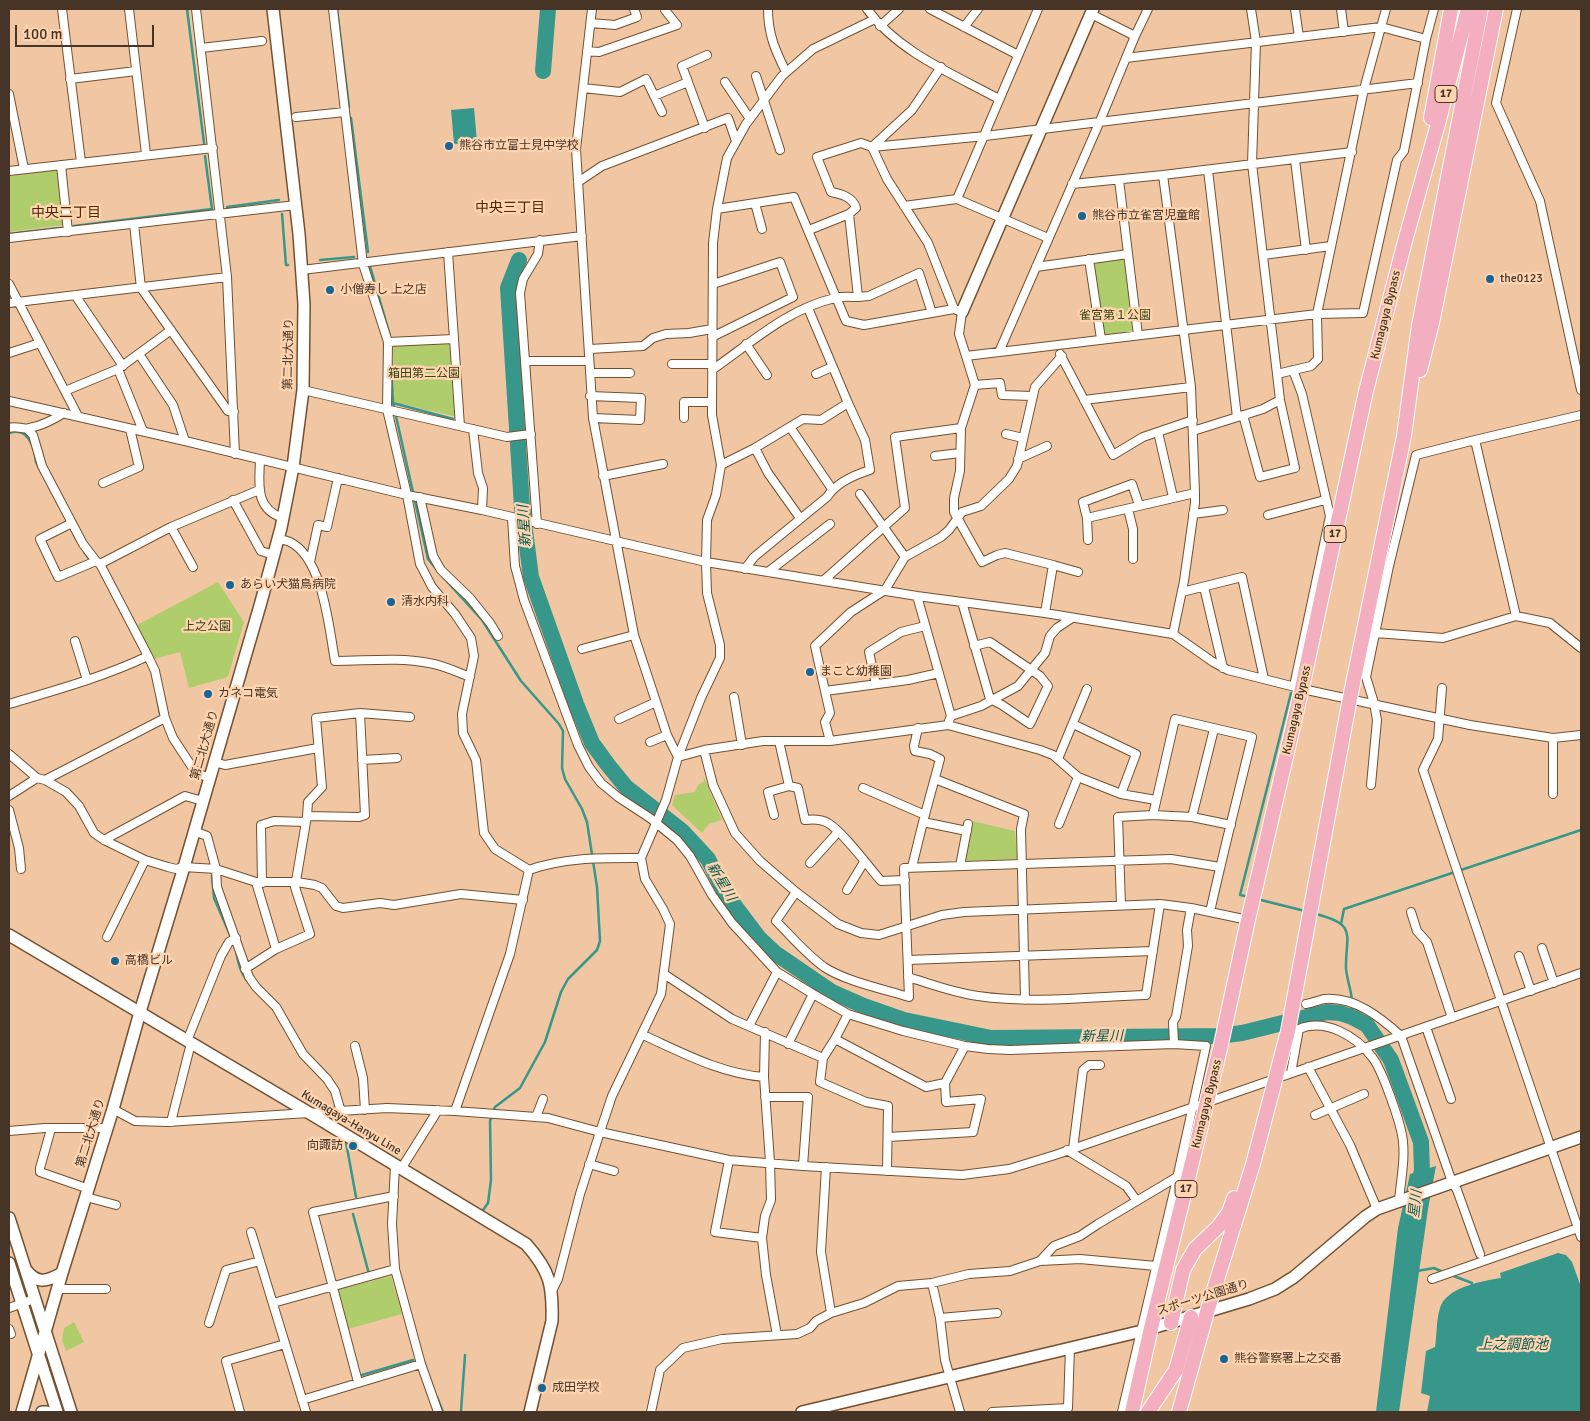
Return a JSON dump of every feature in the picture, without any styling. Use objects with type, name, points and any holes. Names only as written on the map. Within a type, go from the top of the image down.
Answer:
[{"type":"highway","name":"17","points":[[1421,178],[1451,9]]},
{"type":"highway","name":"Kumagaya Bypass","points":[[1132,1412],[1146,1329],[1208,1101],[1298,687],[1366,392],[1421,178],[1440,116],[1468,9]]},
{"type":"highway","name":"17","points":[[1404,436],[1419,325],[1482,9]]},
{"type":"highway","name":"17","points":[[1179,1412],[1255,1154],[1288,1031],[1300,1005],[1311,912],[1350,698],[1404,436],[1432,323],[1496,9]]},
{"type":"highway","points":[[1171,1323],[1183,1270],[1195,1249],[1229,1212],[1246,1161],[1255,1154]]},
{"type":"highway","points":[[1148,1412],[1176,1370],[1191,1317]]},
{"type":"street","points":[[62,9],[81,162]]},
{"type":"street","points":[[129,9],[146,154]]},
{"type":"street","points":[[196,9],[226,276],[235,454]]},
{"type":"street","name":"第二北大通り","points":[[22,1412],[184,868],[274,556],[293,468],[303,390],[305,352],[302,270],[273,9]]},
{"type":"street","points":[[333,9],[363,264],[388,342],[389,410],[408,495],[420,564],[432,587],[455,614],[471,638],[474,656],[462,714],[463,733],[476,760],[484,833],[495,849],[529,870]]},
{"type":"street","points":[[592,9],[576,149],[590,349],[590,396],[603,476],[634,635],[667,735],[678,757]]},
{"type":"street","points":[[591,23],[615,25],[637,17],[634,9]]},
{"type":"street","points":[[768,9],[768,26],[775,50],[786,72]]},
{"type":"street","points":[[867,9],[880,26],[908,48],[999,99]]},
{"type":"street","points":[[880,26],[899,9]]},
{"type":"street","points":[[930,9],[1018,56]]},
{"type":"street","points":[[964,27],[978,9]]},
{"type":"street","points":[[957,199],[1038,9]]},
{"type":"street","points":[[999,352],[1148,9]]},
{"type":"street","points":[[1208,170],[1226,325],[1240,416],[1260,477],[1295,468],[1280,400],[1252,164],[1256,42],[1252,9]]},
{"type":"street","points":[[1295,9],[1299,38]]},
{"type":"street","points":[[1341,9],[1344,32]]},
{"type":"street","points":[[1277,374],[1312,366],[1318,359],[1317,314],[1364,89],[1386,9]]},
{"type":"street","points":[[966,356],[1101,339],[1184,331],[1270,319],[1317,314],[1363,313],[1397,160],[1404,151],[1426,39],[1434,9]]},
{"type":"street","points":[[1516,9],[1496,103],[1540,201],[1581,390]]},
{"type":"street","points":[[587,51],[599,52],[677,25],[665,10]]},
{"type":"street","points":[[958,311],[1002,219],[1092,12],[1135,36]]},
{"type":"street","points":[[552,1291],[558,1279],[580,1194],[612,1096],[661,994],[670,924],[645,878],[641,858],[666,800],[678,757],[701,698],[720,658],[720,645],[708,593],[706,562],[707,520],[716,495],[721,464],[712,415],[712,284],[713,243],[717,209],[727,158],[750,118],[786,72],[813,49],[875,19]]},
{"type":"street","points":[[1126,58],[1381,27],[1426,39]]},
{"type":"street","points":[[201,48],[262,41]]},
{"type":"street","points":[[705,128],[682,66],[707,54]]},
{"type":"street","points":[[872,147],[912,110],[941,67]]},
{"type":"street","points":[[70,79],[136,71]]},
{"type":"street","points":[[756,76],[780,150]]},
{"type":"street","points":[[583,88],[620,92],[646,79],[662,112]]},
{"type":"street","points":[[654,96],[688,82]]},
{"type":"street","points":[[725,82],[750,118]]},
{"type":"street","points":[[808,230],[849,214],[856,208],[855,204],[844,195],[831,192],[817,157],[861,143],[872,147],[985,136],[1418,83]]},
{"type":"street","points":[[9,94],[24,169]]},
{"type":"street","points":[[296,117],[345,112]]},
{"type":"street","points":[[578,182],[602,166],[728,118],[736,141]]},
{"type":"street","points":[[872,147],[887,179],[928,243],[958,311],[959,334],[975,385],[961,428],[960,471],[954,498],[954,512],[982,562],[1005,553],[1078,572]]},
{"type":"street","points":[[9,171],[146,154],[213,148]]},
{"type":"street","points":[[1072,184],[1208,170],[1352,152]]},
{"type":"street","points":[[1295,160],[1306,250]]},
{"type":"street","points":[[61,165],[68,232]]},
{"type":"street","points":[[1163,175],[1184,331],[1193,420],[1193,514],[1182,592],[1173,634]]},
{"type":"street","points":[[1119,180],[1138,335]]},
{"type":"street","points":[[717,209],[794,196],[846,321],[864,325],[932,312],[958,311]]},
{"type":"street","points":[[904,206],[957,199],[1048,238]]},
{"type":"street","points":[[755,203],[762,229]]},
{"type":"street","points":[[9,238],[296,205]]},
{"type":"street","points":[[849,214],[858,297]]},
{"type":"street","points":[[134,224],[141,288],[228,411],[234,412]]},
{"type":"street","points":[[302,270],[582,236]]},
{"type":"street","points":[[537,524],[520,293],[523,279],[538,254],[540,240]]},
{"type":"street","points":[[1264,255],[1332,246]]},
{"type":"street","points":[[448,252],[460,426]]},
{"type":"street","points":[[1036,267],[1128,254]]},
{"type":"street","points":[[1090,259],[1101,339]]},
{"type":"street","points":[[590,349],[643,346],[653,338],[666,334],[712,333],[793,297],[780,262],[712,284]]},
{"type":"street","points":[[672,364],[712,367],[736,354],[746,344],[772,326],[794,314],[836,298],[868,296],[919,273],[932,312]]},
{"type":"street","points":[[9,303],[226,276]]},
{"type":"street","points":[[9,284],[78,416]]},
{"type":"street","points":[[75,295],[120,368],[143,431]]},
{"type":"street","points":[[744,569],[754,557],[827,497],[832,489],[856,474],[870,470],[865,440],[808,308]]},
{"type":"street","points":[[65,391],[120,368],[171,330]]},
{"type":"street","points":[[388,342],[454,339]]},
{"type":"street","points":[[9,353],[40,343]]},
{"type":"street","points":[[746,344],[767,375]]},
{"type":"street","points":[[1056,345],[1113,455],[1143,437],[1193,420]]},
{"type":"street","points":[[139,354],[174,405],[185,441]]},
{"type":"street","points":[[830,741],[825,722],[830,713],[815,646],[851,612],[884,590],[905,557],[941,538],[950,530],[962,512],[981,506],[1009,479],[1017,466],[1035,387],[1062,356]]},
{"type":"street","points":[[526,361],[589,361]]},
{"type":"street","points":[[816,374],[832,367]]},
{"type":"street","points":[[1293,370],[1302,394],[1330,516],[1298,687]]},
{"type":"street","points":[[590,373],[630,372]]},
{"type":"street","points":[[975,385],[1000,383],[1002,395],[1032,396]]},
{"type":"street","points":[[1084,400],[1190,387]]},
{"type":"street","points":[[303,390],[508,437],[531,434]]},
{"type":"street","points":[[590,396],[641,398],[640,420],[593,418]]},
{"type":"street","points":[[1193,431],[1264,409],[1280,400]]},
{"type":"street","points":[[9,401],[143,431],[408,495],[482,510],[616,543],[706,562],[1173,634],[1223,668],[1264,679],[1470,725],[1553,738],[1581,735]]},
{"type":"street","points":[[684,418],[684,402],[712,402]]},
{"type":"street","points":[[721,464],[755,448],[803,420],[821,420],[848,403]]},
{"type":"street","points":[[27,429],[50,422],[64,413]]},
{"type":"street","points":[[1371,785],[1377,720],[1366,677],[1388,566],[1416,455],[1581,415]]},
{"type":"street","points":[[9,428],[19,426],[27,429],[33,436],[42,466],[83,544],[98,562],[155,671],[164,718],[177,745],[196,773],[210,778]]},
{"type":"street","points":[[790,427],[832,489]]},
{"type":"street","points":[[824,580],[905,508],[895,437],[961,428]]},
{"type":"street","points":[[103,483],[139,467],[130,429]]},
{"type":"street","points":[[473,429],[478,473],[483,488],[482,510]]},
{"type":"street","points":[[1158,432],[1173,497]]},
{"type":"street","points":[[1006,434],[1023,438]]},
{"type":"street","points":[[1475,440],[1516,616]]},
{"type":"street","points":[[1018,459],[1047,446]]},
{"type":"street","points":[[755,448],[768,473],[800,518]]},
{"type":"street","points":[[935,456],[960,453]]},
{"type":"street","points":[[260,460],[259,490],[266,509],[273,515],[283,518]]},
{"type":"street","points":[[603,476],[663,464]]},
{"type":"street","points":[[310,562],[318,525],[327,527],[338,478]]},
{"type":"street","points":[[1088,540],[1087,518],[1083,502],[1132,484],[1140,505]]},
{"type":"street","points":[[72,523],[40,539],[58,577],[98,562],[259,490]]},
{"type":"street","points":[[1087,518],[1194,493]]},
{"type":"street","points":[[860,494],[905,557]]},
{"type":"street","points":[[420,497],[433,556],[441,570],[470,598],[498,636]]},
{"type":"street","points":[[233,500],[262,551],[274,556]]},
{"type":"street","points":[[1268,515],[1325,500]]},
{"type":"street","points":[[1128,508],[1133,530],[1132,559]]},
{"type":"street","points":[[1193,514],[1223,510]]},
{"type":"street","points":[[512,518],[515,566],[524,600],[578,745],[590,767],[602,783],[618,797],[677,840],[690,856],[712,895],[732,923],[777,972],[848,1014],[903,1031],[965,1046],[1010,1050],[1174,1043],[1206,1046],[1156,1266],[1146,1329],[1122,1412]]},
{"type":"street","points":[[768,572],[830,524]]},
{"type":"street","points":[[171,528],[193,567]]},
{"type":"street","points":[[278,539],[290,542],[310,562],[323,592],[335,661],[394,659],[431,663],[470,677]]},
{"type":"street","points":[[1045,613],[1054,565]]},
{"type":"street","points":[[1182,592],[1242,577],[1264,679]]},
{"type":"street","points":[[1204,587],[1223,668]]},
{"type":"street","points":[[917,596],[951,716],[948,725]]},
{"type":"street","points":[[962,602],[990,699]]},
{"type":"street","points":[[1374,633],[1443,638],[1516,616],[1550,623],[1581,648]]},
{"type":"street","points":[[951,716],[981,706],[990,699],[1018,686],[1046,653],[1050,636],[1057,628],[1072,618]]},
{"type":"street","points":[[876,684],[869,652],[901,632],[925,626]]},
{"type":"street","points":[[582,649],[634,635]]},
{"type":"street","points":[[75,640],[88,680]]},
{"type":"street","points":[[974,646],[990,642],[1040,676],[1048,686],[1030,724],[1002,704],[990,699]]},
{"type":"street","points":[[9,704],[88,680],[148,656]]},
{"type":"street","points":[[825,691],[908,680],[939,673]]},
{"type":"street","points":[[1442,688],[1438,739],[1423,770],[1581,1237]]},
{"type":"street","points":[[1058,760],[1088,690]]},
{"type":"street","points":[[734,697],[742,745]]},
{"type":"street","points":[[619,719],[656,702]]},
{"type":"street","points":[[245,969],[276,948],[310,934],[295,888],[307,819],[308,802],[322,787],[316,718],[360,713],[410,717]]},
{"type":"street","points":[[276,948],[259,883],[261,825],[274,821],[358,818],[365,814],[360,713]]},
{"type":"street","points":[[9,796],[164,718]]},
{"type":"street","points":[[1153,815],[1175,719],[1252,737],[1210,912]]},
{"type":"street","points":[[1074,724],[1136,754],[1122,794]]},
{"type":"street","points":[[678,757],[704,750],[764,741],[830,741],[948,725],[1040,750],[1053,755],[1078,777],[1122,794],[1156,800]]},
{"type":"street","points":[[912,867],[940,759],[930,754],[915,751],[914,746],[918,728]]},
{"type":"street","points":[[1192,817],[1214,728]]},
{"type":"street","points":[[650,742],[667,735]]},
{"type":"street","points":[[1553,738],[1553,794]]},
{"type":"street","points":[[779,741],[788,786]]},
{"type":"street","points":[[214,762],[225,765],[318,748]]},
{"type":"street","points":[[704,750],[713,785],[735,833],[760,860],[796,892],[838,924],[856,931],[879,935],[942,915],[964,912],[1121,905],[1160,904],[1191,908],[1248,920]]},
{"type":"street","points":[[9,754],[41,779],[66,792],[79,806],[94,833],[104,840],[145,860],[176,869],[216,869],[259,883],[297,882],[315,885],[322,888],[336,906],[343,908],[380,903],[394,905],[461,894],[523,900]]},
{"type":"street","points":[[362,760],[397,758]]},
{"type":"street","points":[[1059,824],[1078,777]]},
{"type":"street","points":[[935,778],[1024,814],[1021,829],[1021,864],[1026,1000]]},
{"type":"street","points":[[774,815],[768,792],[788,786],[798,788],[805,820],[815,818],[828,823],[881,881],[905,880]]},
{"type":"street","points":[[864,788],[924,818],[968,828],[960,866]]},
{"type":"street","points":[[104,840],[185,796],[203,801]]},
{"type":"street","points":[[9,810],[19,848],[21,869]]},
{"type":"street","points":[[1121,905],[1118,817],[1153,815],[1192,817],[1231,825]]},
{"type":"street","points":[[194,832],[207,836],[216,869],[217,887],[236,938],[245,969],[256,987],[276,1007],[303,1054],[327,1079],[335,1091],[340,1112]]},
{"type":"street","points":[[810,863],[838,832]]},
{"type":"street","points":[[529,870],[544,864],[583,859],[641,858]]},
{"type":"street","points":[[796,892],[776,921],[805,951],[825,968],[854,980],[909,997],[904,868],[1171,859],[1220,867]]},
{"type":"street","points":[[108,937],[145,860]]},
{"type":"street","points":[[847,890],[864,862]]},
{"type":"street","points":[[455,1111],[510,954],[529,870]]},
{"type":"street","points":[[908,977],[978,996],[1026,1000],[1146,995],[1160,904]]},
{"type":"street","points":[[1174,1043],[1173,1022],[1176,1017],[1188,946],[1187,930],[1191,908]]},
{"type":"street","points":[[1411,912],[1417,931],[1427,942],[1452,1018]]},
{"type":"street","name":"Kumagaya-Hanyu Line","points":[[9,935],[526,1244],[539,1259],[547,1273],[552,1291],[552,1321],[530,1412]]},
{"type":"street","points":[[171,1122],[189,1042],[221,956],[229,942],[236,938]]},
{"type":"street","points":[[1542,948],[1554,983]]},
{"type":"street","points":[[908,960],[1153,951]]},
{"type":"street","points":[[1519,956],[1531,991]]},
{"type":"street","points":[[748,1026],[777,972]]},
{"type":"street","points":[[664,974],[732,1019],[823,1058]]},
{"type":"street","points":[[113,1109],[135,1121],[171,1122],[387,1108],[499,1114],[548,1118],[600,1132],[729,1160],[962,1175],[1009,1169],[1070,1150],[1192,1106],[1581,974]]},
{"type":"street","points":[[788,1044],[813,994]]},
{"type":"street","points":[[1300,1005],[1325,999],[1345,1001],[1358,1005],[1385,1021],[1401,1036],[1449,1183],[1458,1190],[1480,1254]]},
{"type":"street","points":[[848,1014],[835,1040],[823,1058],[820,1082],[866,1102],[888,1106],[887,1171]]},
{"type":"street","points":[[1291,1073],[1299,1029],[1306,1026],[1325,1026],[1342,1032],[1364,1048],[1373,1058],[1384,1079],[1402,1134],[1403,1148],[1399,1200]]},
{"type":"street","points":[[1426,1028],[1451,1099]]},
{"type":"street","points":[[764,1032],[764,1077],[771,1200],[765,1216],[762,1238],[766,1275],[777,1335]]},
{"type":"street","points":[[642,1035],[694,1058],[747,1076],[764,1077]]},
{"type":"street","points":[[835,1040],[926,1087],[945,1083]]},
{"type":"street","points":[[355,1046],[363,1078],[365,1110]]},
{"type":"street","points":[[888,1137],[973,1132],[980,1099],[946,1102],[945,1083],[965,1046]]},
{"type":"street","points":[[1070,1150],[1083,1070],[1089,1066],[1100,1066]]},
{"type":"street","points":[[1308,1067],[1350,1145],[1377,1209]]},
{"type":"street","points":[[1315,1115],[1364,1094]]},
{"type":"street","points":[[765,1096],[808,1097],[803,1166]]},
{"type":"street","points":[[536,1117],[543,1099]]},
{"type":"street","points":[[438,1110],[398,1168],[392,1224],[394,1269],[421,1364],[438,1412]]},
{"type":"street","points":[[9,1131],[107,1128]]},
{"type":"street","points":[[51,1129],[40,1172],[116,1205]]},
{"type":"street","name":"スポーツ公園通り","points":[[802,1412],[1171,1323],[1249,1300],[1275,1289],[1294,1277],[1377,1209],[1581,1137]]},
{"type":"street","points":[[1070,1150],[1126,1186],[1137,1202]]},
{"type":"street","points":[[729,1160],[715,1232],[762,1238]]},
{"type":"street","points":[[590,1164],[614,1170]]},
{"type":"street","points":[[826,1167],[821,1252],[831,1313]]},
{"type":"street","points":[[1040,1261],[1054,1246],[1080,1236],[1177,1177]]},
{"type":"street","points":[[358,1382],[313,1212],[394,1196]]},
{"type":"street","points":[[9,1218],[71,1412]]},
{"type":"street","points":[[1432,1279],[1578,1228]]},
{"type":"street","points":[[251,1232],[306,1412]]},
{"type":"street","points":[[651,1412],[660,1370],[683,1348],[722,1339],[797,1334],[810,1328],[816,1321],[831,1313],[864,1303],[898,1286],[932,1283],[969,1274],[1010,1271],[1040,1261],[1080,1259],[1156,1266]]},
{"type":"street","points":[[209,1323],[226,1270],[260,1261]]},
{"type":"street","points":[[9,1263],[57,1412]]},
{"type":"street","points":[[23,1266],[31,1276],[39,1280],[48,1280],[62,1273]]},
{"type":"street","points":[[273,1303],[394,1269]]},
{"type":"street","points":[[932,1283],[940,1318],[945,1360],[960,1412]]},
{"type":"street","points":[[58,1289],[106,1289]]},
{"type":"street","points":[[9,1308],[34,1299]]},
{"type":"street","points":[[940,1318],[998,1313]]},
{"type":"street","points":[[240,1412],[226,1361],[285,1344]]},
{"type":"street","points":[[992,1412],[1068,1408],[1070,1348]]},
{"type":"street","points":[[302,1400],[421,1364]]},
{"type":"street","points":[[42,1412],[47,1412]]},
{"type":"green space","points":[[58,169],[64,225],[9,232],[9,176]]},
{"type":"green space","name":"雀宮第１公園","points":[[1125,258],[1134,331],[1100,336],[1093,263]]},
{"type":"green space","name":"箱田第二公園","points":[[452,342],[457,417],[394,402],[393,345]]},
{"type":"green space","name":"上之公園","points":[[218,582],[244,622],[228,677],[189,688],[180,652],[154,659],[137,625]]},
{"type":"green space","points":[[703,775],[722,820],[709,824],[702,833],[672,805],[675,795],[695,792],[698,785],[704,781]]},
{"type":"green space","points":[[972,821],[1015,831],[1017,859],[963,861]]},
{"type":"green space","points":[[391,1276],[402,1314],[348,1329],[337,1290]]},
{"type":"green space","points":[[74,1322],[84,1342],[66,1351],[62,1340],[64,1328]]},
{"type":"water","points":[[474,108],[477,142],[454,144],[451,110]]},
{"type":"water","name":"星川","points":[[1436,1166],[1428,1209],[1399,1412],[1376,1412],[1398,1228],[1410,1174]]},
{"type":"water","name":"上之調節池","points":[[1558,1253],[1566,1255],[1572,1262],[1581,1287],[1581,1412],[1427,1412],[1430,1396],[1421,1393],[1426,1351],[1435,1347],[1438,1317],[1444,1301],[1457,1290],[1466,1286],[1501,1278],[1500,1273]]},
{"type":"waterway","points":[[187,9],[204,143]]},
{"type":"waterway","points":[[337,9],[349,107]]},
{"type":"waterway","name":"新星川","points":[[543,71],[548,9]]},
{"type":"waterway","points":[[351,118],[368,252]]},
{"type":"waterway","points":[[74,226],[212,209],[205,156]]},
{"type":"waterway","points":[[227,207],[279,200]]},
{"type":"waterway","points":[[282,214],[286,265],[288,265]]},
{"type":"waterway","points":[[9,234],[60,228]]},
{"type":"waterway","points":[[320,260],[354,257]]},
{"type":"waterway","name":"新星川","points":[[519,260],[508,288],[522,507],[531,577],[576,704],[592,743],[626,787],[682,831],[708,859],[725,893],[759,938],[775,953],[832,992],[864,1006],[904,1020],[991,1038],[1218,1036],[1242,1033],[1327,1012],[1340,1013],[1352,1017],[1367,1025],[1391,1060],[1421,1142],[1422,1171],[1416,1191]]},
{"type":"waterway","points":[[370,266],[390,336]]},
{"type":"waterway","points":[[391,361],[393,403],[428,559],[437,570]]},
{"type":"waterway","points":[[393,403],[453,419]]},
{"type":"waterway","points":[[9,433],[23,433],[32,445]]},
{"type":"waterway","points":[[34,450],[36,462],[57,502]]},
{"type":"waterway","points":[[72,531],[77,541]]},
{"type":"waterway","points":[[84,552],[90,560]]},
{"type":"waterway","points":[[442,576],[482,620],[521,681],[563,731],[562,768],[565,779],[587,822],[597,887],[600,941],[597,950],[568,979],[561,992],[545,1042],[520,1088],[495,1107],[493,1111]]},
{"type":"waterway","points":[[1250,897],[1240,895],[1291,693]]},
{"type":"waterway","points":[[157,697],[160,714]]},
{"type":"waterway","points":[[1341,924],[1344,909],[1581,830]]},
{"type":"waterway","points":[[212,876],[214,898],[230,935]]},
{"type":"waterway","points":[[1257,899],[1305,911]]},
{"type":"waterway","points":[[1316,914],[1339,922],[1347,933],[1346,969],[1352,1000]]},
{"type":"waterway","points":[[236,951],[241,971],[253,988]]},
{"type":"waterway","points":[[1352,1006],[1352,1017]]},
{"type":"waterway","points":[[481,1213],[488,1203],[491,1180],[490,1121],[492,1116]]},
{"type":"waterway","points":[[346,1142],[356,1197]]},
{"type":"waterway","points":[[353,1214],[369,1274]]},
{"type":"waterway","points":[[1417,1271],[1434,1268],[1443,1272]]},
{"type":"waterway","points":[[1451,1275],[1472,1283],[1472,1285]]},
{"type":"waterway","points":[[461,1411],[465,1355]]},
{"type":"waterway","points":[[362,1375],[413,1360]]},
{"type":"waterway","points":[[437,1397],[443,1412]]},
{"type":"place","name":"熊谷市立富士見中学校","points":[[449,146]]},
{"type":"place","name":"熊谷市立雀宮児童館","points":[[1082,216]]},
{"type":"place","name":"the0123","points":[[1490,279]]},
{"type":"place","name":"小僧寿し 上之店","points":[[330,290]]},
{"type":"place","name":"あらい犬猫鳥病院","points":[[230,585]]},
{"type":"place","name":"清水内科","points":[[391,602]]},
{"type":"place","name":"まこと幼稚園","points":[[810,672]]},
{"type":"place","name":"カネコ電気","points":[[208,694]]},
{"type":"place","name":"高橋ビル","points":[[115,961]]},
{"type":"place","name":"向諏訪","points":[[353,1146]]},
{"type":"place","name":"熊谷警察署上之交番","points":[[1224,1359]]},
{"type":"place","name":"成田学校","points":[[542,1388]]},
{"type":"district","name":"中央三丁目","points":[[510,208]]},
{"type":"district","name":"中央二丁目","points":[[66,213]]}]
